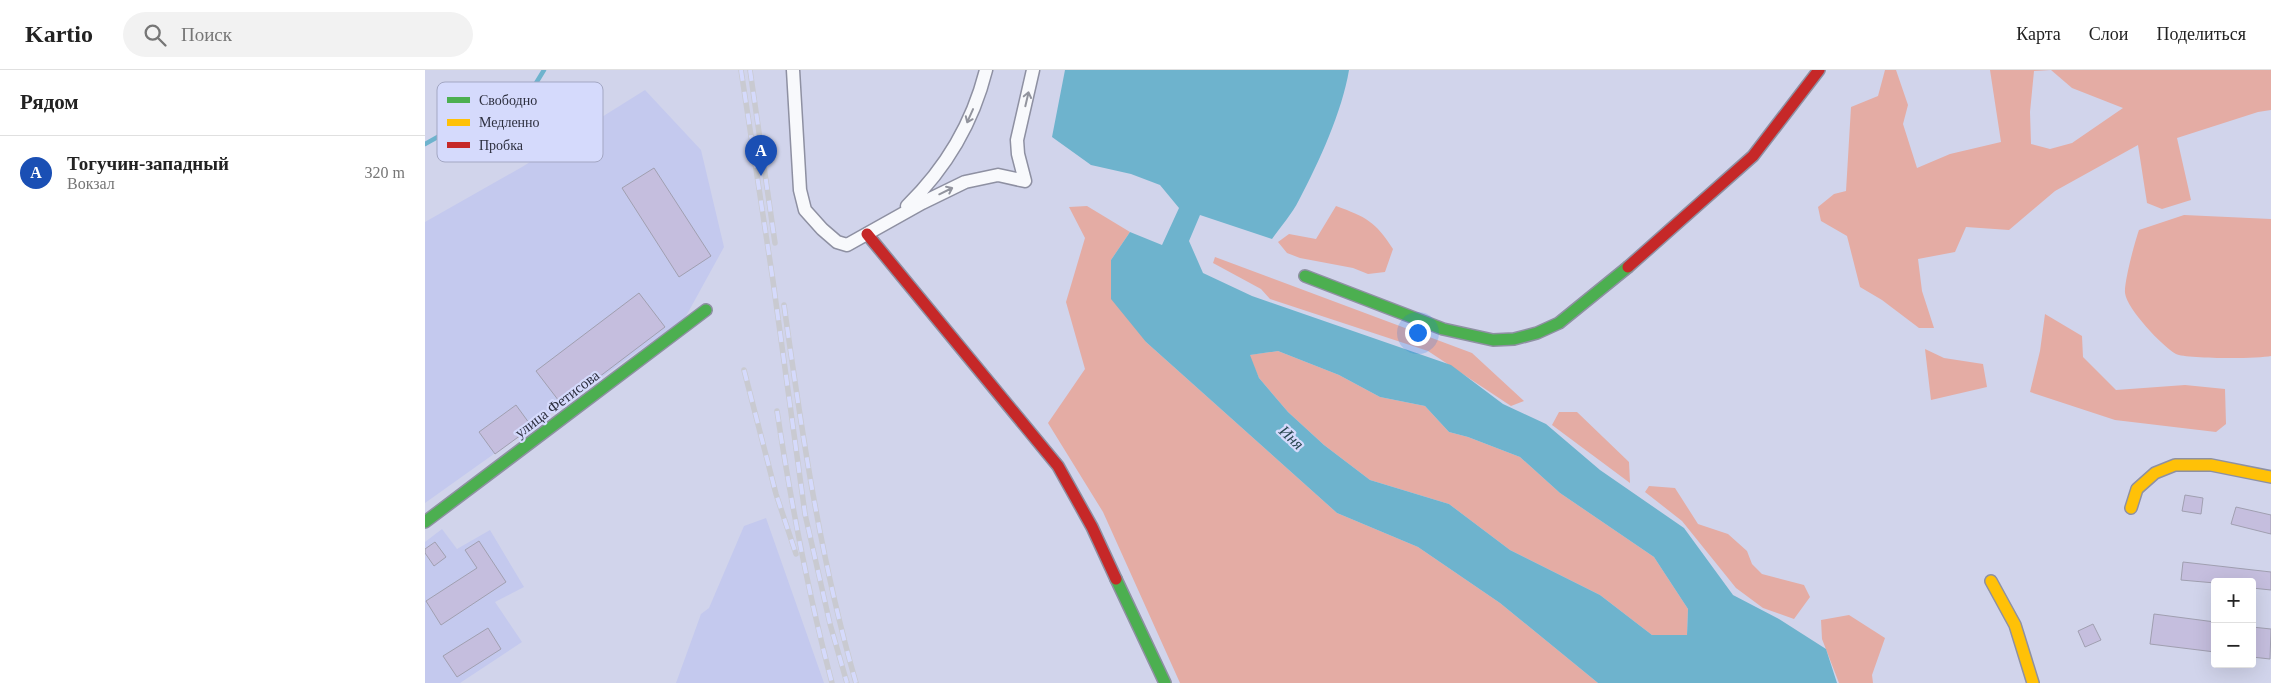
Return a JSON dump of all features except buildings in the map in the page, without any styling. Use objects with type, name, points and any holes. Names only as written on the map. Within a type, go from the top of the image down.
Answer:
[{"type":"street","points":[[793,70],[800,190],[805,210],[821,229],[837,242],[847,245],[889,223],[921,203],[965,182],[998,175],[1025,181],[1018,154],[1017,140],[1033,70]]},
{"type":"street","points":[[889,223],[923,190],[943,166],[964,128],[987,70]]},
{"type":"street","points":[[1305,276],[1443,329],[1476,338],[1493,340],[1514,339],[1537,333],[1559,323],[1655,245],[1753,156],[1819,70]]},
{"type":"street","points":[[867,234],[1058,466],[1092,527],[1165,683]]},
{"type":"street","name":"улица Фетисова","points":[[425,522],[706,310]]},
{"type":"street","points":[[2131,508],[2137,489],[2155,473],[2175,465],[2211,465],[2271,477]]},
{"type":"street","points":[[1991,581],[2015,625],[2033,683]]},
{"type":"shaded area","points":[[1885,70],[1896,70],[1908,105],[1903,124],[1917,168],[1950,154],[2001,142],[1990,70],[2051,70],[2271,70],[2271,110],[2258,112],[2177,138],[2191,200],[2162,209],[2147,203],[2138,145],[2055,191],[2009,230],[1966,227],[1955,252],[1918,259],[1922,291],[1934,328],[1919,328],[1882,300],[1860,287],[1847,236],[1821,221],[1818,207],[1834,194],[1846,191],[1851,107],[1878,96]],"holes":[[[2051,70],[2072,88],[2123,108],[2072,143],[2050,149],[2031,144],[2030,112],[2034,71]]]},
{"type":"shaded area","points":[[645,90],[701,150],[724,247],[685,318],[425,503],[425,222],[530,162],[603,162],[603,116]]},
{"type":"shaded area","points":[[1087,206],[1130,232],[1111,260],[1146,342],[1337,513],[1418,547],[1500,603],[1598,683],[1180,683],[1103,512],[1048,423],[1085,369],[1066,302],[1085,238],[1069,207]]},
{"type":"shaded area","points":[[1336,206],[1369,221],[1387,240],[1393,249],[1385,272],[1368,274],[1353,268],[1300,258],[1287,253],[1278,242],[1289,234],[1316,239]]},
{"type":"shaded area","points":[[2184,215],[2271,219],[2271,356],[2222,358],[2193,357],[2176,354],[2154,335],[2138,317],[2127,300],[2125,293],[2126,280],[2139,230]]},
{"type":"shaded area","points":[[1215,257],[1472,353],[1524,401],[1511,406],[1428,351],[1270,299],[1261,289],[1213,263]]},
{"type":"shaded area","points":[[2045,314],[2082,336],[2083,357],[2116,390],[2185,385],[2225,389],[2226,424],[2216,432],[2115,420],[2030,392],[2040,351]]},
{"type":"shaded area","points":[[1925,349],[1944,358],[1983,364],[1987,387],[1931,400]]},
{"type":"shaded area","points":[[1278,351],[1339,375],[1380,397],[1425,406],[1449,432],[1468,437],[1520,457],[1560,493],[1654,557],[1688,609],[1687,635],[1652,635],[1600,595],[1510,550],[1449,504],[1370,480],[1324,445],[1288,412],[1259,378],[1249,355]]},
{"type":"shaded area","points":[[1559,412],[1577,412],[1629,462],[1630,483],[1552,425]]},
{"type":"shaded area","points":[[1649,486],[1675,488],[1698,524],[1728,534],[1747,551],[1752,564],[1762,574],[1804,585],[1810,597],[1794,619],[1763,608],[1736,588],[1682,521],[1645,492]]},
{"type":"shaded area","points":[[766,518],[824,683],[676,683],[701,614],[709,608],[744,526]]},
{"type":"shaded area","points":[[442,529],[457,549],[490,530],[524,587],[495,602],[522,642],[460,683],[425,683],[425,542]]},
{"type":"shaded area","points":[[1849,615],[1885,638],[1872,675],[1873,683],[1839,683],[1822,639],[1821,620]]},
{"type":"water","name":"Иня","points":[[1065,70],[1349,70],[1341,103],[1329,136],[1307,185],[1290,215],[1272,239],[1200,215],[1189,241],[1203,273],[1252,296],[1451,365],[1503,404],[1546,424],[1600,470],[1684,528],[1733,595],[1779,619],[1826,649],[1837,683],[1598,683],[1500,603],[1418,547],[1337,513],[1146,342],[1111,299],[1111,260],[1130,232],[1162,245],[1179,208],[1160,185],[1131,174],[1091,165],[1052,137]],"holes":[[[1278,351],[1339,375],[1380,397],[1425,406],[1449,432],[1468,437],[1520,457],[1560,493],[1654,557],[1688,609],[1687,635],[1652,635],[1600,595],[1510,550],[1449,504],[1370,480],[1324,445],[1288,412],[1259,378],[1250,355]]]},
{"type":"waterway","points":[[537,82],[544,70]]},
{"type":"waterway","points":[[425,144],[437,137]]},
{"type":"railway","points":[[741,70],[773,281],[805,514],[830,624],[847,683]]},
{"type":"railway","points":[[750,70],[775,243]]},
{"type":"railway","points":[[784,305],[813,496],[832,589],[856,683]]},
{"type":"railway","points":[[744,370],[776,494],[796,554]]},
{"type":"railway","points":[[777,411],[801,548],[832,683]]},
{"type":"traffic: fast","points":[[1305,276],[1443,329],[1493,340],[1514,339],[1537,333],[1559,323],[1628,267]]},
{"type":"traffic: fast","points":[[425,522],[706,310]]},
{"type":"traffic: fast","points":[[1116,579],[1165,683]]},
{"type":"traffic: slow","points":[[2131,508],[2137,489],[2155,473],[2175,465],[2211,465],[2271,477]]},
{"type":"traffic: slow","points":[[1991,581],[2015,625],[2033,683]]},
{"type":"traffic: jam","points":[[1628,267],[1753,156],[1819,70]]},
{"type":"traffic: jam","points":[[867,234],[1058,466],[1092,527],[1116,579]]},
{"type":"place","name":"Тогучин-западный","points":[[761,176]]}]
